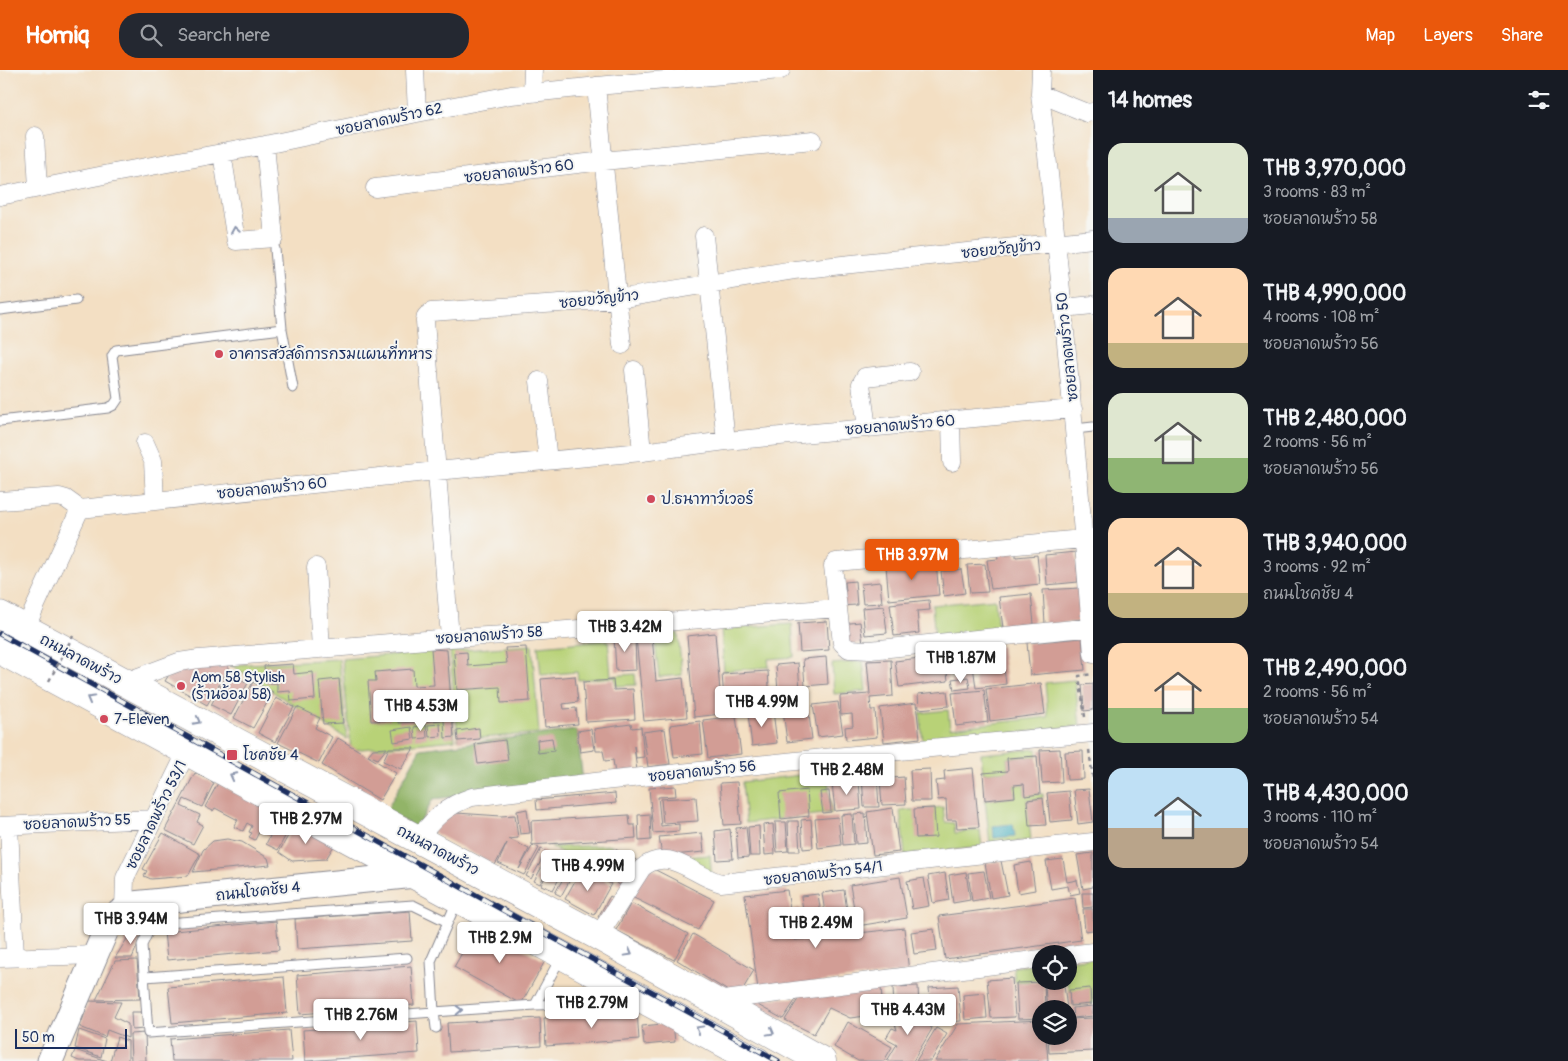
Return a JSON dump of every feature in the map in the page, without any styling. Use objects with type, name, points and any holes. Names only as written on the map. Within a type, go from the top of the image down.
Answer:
[{"type":"main road","name":"ถนนลาดพร้าว","points":[[0,615],[598,936],[822,1061]]},
{"type":"main road","name":"ถนนลาดพร้าว","points":[[0,650],[415,875],[453,910],[562,955],[729,1054],[757,1061]]},
{"type":"main road","name":"ถนนโชคชัย 4","points":[[124,909],[133,904],[232,907],[415,875]]},
{"type":"main road","points":[[50,1061],[110,923],[124,909]]},
{"type":"street","points":[[416,70],[417,113]]},
{"type":"street","points":[[532,93],[533,70]]},
{"type":"street","name":"ซอยลาดพร้าว 62","points":[[0,196],[265,145],[417,113],[604,80],[781,70]]},
{"type":"street","name":"ซอยลาดพร้าว 50","points":[[1041,70],[1040,94],[1058,243],[1075,429],[1088,538],[1093,654]]},
{"type":"street","points":[[604,80],[604,161],[622,345]]},
{"type":"street","points":[[1040,94],[1087,113],[1093,112]]},
{"type":"street","points":[[35,136],[38,188]]},
{"type":"street","name":"ซอยลาดพร้าว 60","points":[[375,188],[604,161],[813,140]]},
{"type":"street","points":[[222,153],[236,241],[274,238],[265,145]]},
{"type":"street","points":[[704,236],[726,441]]},
{"type":"street","name":"ซอยขวัญข้าว","points":[[450,638],[425,321],[426,316],[431,312],[616,299],[794,270],[1093,240]]},
{"type":"street","points":[[1063,308],[1093,305]]},
{"type":"street","points":[[634,370],[642,452]]},
{"type":"street","points":[[867,428],[860,384],[862,380],[865,377],[910,372]]},
{"type":"street","points":[[539,381],[548,461]]},
{"type":"street","name":"ซอยลาดพร้าว 60","points":[[80,509],[436,471],[642,452],[726,441],[1074,409]]},
{"type":"street","points":[[951,420],[952,462]]},
{"type":"street","points":[[145,444],[152,461],[155,501]]},
{"type":"street","points":[[0,501],[59,496],[80,509],[25,628]]},
{"type":"street","points":[[1088,538],[836,562],[833,566],[842,643],[845,648],[855,650],[1092,627]]},
{"type":"street","points":[[316,567],[321,649]]},
{"type":"street","name":"ซอยลาดพร้าว 58","points":[[125,682],[179,662],[450,638],[524,634],[837,608]]},
{"type":"street","name":"ซอยลาดพร้าว 56","points":[[417,839],[436,816],[445,809],[454,803],[472,797],[603,781],[834,757],[1093,733]]},
{"type":"street","name":"ซอยลาดพร้าว 53/1","points":[[124,909],[125,878],[187,751]]},
{"type":"street","name":"ซอยลาดพร้าว 55","points":[[5,826],[154,819]]},
{"type":"street","points":[[5,826],[8,957],[96,955]]},
{"type":"street","name":"ซอยลาดพร้าว 54/1","points":[[598,936],[642,868],[650,861],[659,859],[669,859],[706,878],[721,883],[739,883],[1093,842]]},
{"type":"street","points":[[1077,954],[1093,952]]},
{"type":"street","points":[[716,1002],[1032,960]]},
{"type":"lane","points":[[274,249],[282,329],[293,388]]},
{"type":"lane","points":[[0,310],[76,300]]},
{"type":"lane","points":[[0,421],[108,408],[114,405],[118,399],[112,356],[116,350],[282,329]]},
{"type":"lane","points":[[1075,429],[1093,427]]},
{"type":"lane","points":[[436,1028],[434,1012],[431,961],[453,910],[413,905],[232,907],[152,924],[142,944],[148,1033],[434,1012],[535,1005],[601,1004]]},
{"type":"lane","points":[[535,1005],[562,955]]},
{"type":"lane","points":[[144,977],[407,958]]},
{"type":"path","points":[[49,681],[73,636]]},
{"type":"green space","points":[[995,599],[998,631],[935,638],[932,605]]},
{"type":"green space","points":[[792,624],[794,657],[768,659],[769,667],[724,671],[721,629]]},
{"type":"green space","points":[[678,633],[682,675],[659,677],[654,635]]},
{"type":"green space","points":[[608,640],[611,676],[635,674],[636,685],[616,686],[615,677],[578,680],[577,672],[541,675],[538,646]]},
{"type":"green space","points":[[532,645],[539,733],[458,740],[450,651]]},
{"type":"green space","points":[[447,650],[455,740],[351,750],[342,659]]},
{"type":"green space","points":[[968,653],[970,675],[951,677],[948,655]]},
{"type":"green space","points":[[339,659],[347,739],[231,665]]},
{"type":"green space","points":[[863,661],[866,691],[834,694],[832,664]]},
{"type":"green space","points":[[1075,680],[1080,726],[923,743],[920,713],[948,710],[950,728],[1048,717],[1045,683]]},
{"type":"green space","points":[[577,730],[583,782],[433,799],[417,828],[386,811],[420,749]]},
{"type":"green space","points":[[1037,749],[1037,756],[1007,758],[1008,771],[983,773],[981,754]]},
{"type":"green space","points":[[827,772],[832,813],[746,823],[742,782]]},
{"type":"green space","points":[[1024,784],[1025,795],[1043,794],[1043,798],[1027,800],[1031,840],[990,844],[985,800],[1015,797],[1014,785]]},
{"type":"green space","points":[[943,807],[945,822],[954,823],[955,833],[980,830],[982,847],[905,855],[900,811]]},
{"type":"green space","points":[[612,845],[597,872],[551,847]]},
{"type":"green space","points":[[710,855],[712,881],[672,858]]},
{"type":"green space","points":[[1093,958],[1093,1004],[1077,1005],[1077,1000],[1070,1000],[1069,990],[1077,990],[1077,960]]},
{"type":"green space","points":[[1032,965],[1032,981],[1015,982],[1013,967]]},
{"type":"water","points":[[1013,824],[1015,836],[994,838],[993,826]]},
{"type":"building","points":[[1016,552],[1016,557],[1037,555],[1040,584],[991,589],[987,560],[998,559],[997,554]]},
{"type":"building","points":[[1076,552],[1078,582],[1047,585],[1045,555]]},
{"type":"building","points":[[936,562],[939,595],[889,600],[886,566]]},
{"type":"building","points":[[985,564],[988,592],[970,593],[967,565]]},
{"type":"building","points":[[961,569],[965,593],[944,596],[941,571]]},
{"type":"building","points":[[855,581],[857,605],[837,606],[836,592],[846,591],[845,582]]},
{"type":"building","points":[[880,582],[882,603],[863,604],[861,584]]},
{"type":"building","points":[[1080,588],[1082,622],[1045,624],[1043,590]]},
{"type":"building","points":[[1031,594],[1034,624],[1003,628],[999,597]]},
{"type":"building","points":[[929,600],[930,610],[917,611],[919,633],[894,636],[890,604]]},
{"type":"building","points":[[884,606],[887,633],[865,635],[862,608]]},
{"type":"building","points":[[827,621],[829,650],[800,652],[798,623]]},
{"type":"building","points":[[860,622],[863,643],[844,645],[841,624]]},
{"type":"building","points":[[715,633],[722,714],[694,717],[687,636]]},
{"type":"building","points":[[635,635],[636,670],[616,671],[614,636]]},
{"type":"building","points":[[652,636],[656,681],[683,678],[687,717],[644,721],[636,637]]},
{"type":"building","points":[[1082,638],[1085,670],[1030,675],[1027,643]]},
{"type":"building","points":[[1001,646],[1006,684],[976,688],[971,650]]},
{"type":"building","points":[[526,647],[530,701],[501,703],[500,687],[457,690],[454,653],[467,652],[468,666],[507,663],[505,648]]},
{"type":"building","points":[[431,649],[447,650],[454,737],[445,738],[444,720],[399,723],[398,707],[389,707],[390,720],[371,721],[368,681],[376,681],[375,672],[413,669],[414,686],[434,685]]},
{"type":"building","points":[[945,655],[948,681],[899,687],[895,661]]},
{"type":"building","points":[[826,657],[828,684],[805,686],[803,659]]},
{"type":"building","points":[[891,660],[893,696],[870,698],[871,710],[875,710],[877,737],[846,740],[845,727],[853,726],[852,714],[841,715],[840,696],[870,694],[867,661]]},
{"type":"building","points":[[798,663],[800,690],[778,692],[776,665]]},
{"type":"building","points":[[228,664],[228,670],[207,705],[165,681],[172,670]]},
{"type":"building","points":[[293,664],[294,674],[313,672],[315,699],[291,701],[290,691],[277,692],[277,683],[266,683],[264,666]]},
{"type":"building","points":[[768,671],[770,702],[738,704],[738,711],[725,712],[722,674]]},
{"type":"building","points":[[228,673],[248,683],[231,715],[211,705]]},
{"type":"building","points":[[575,676],[578,702],[563,704],[564,709],[576,708],[578,724],[545,727],[541,679]]},
{"type":"building","points":[[968,677],[970,688],[954,690],[952,679]]},
{"type":"building","points":[[339,679],[343,723],[323,724],[319,681]]},
{"type":"building","points":[[613,680],[614,690],[633,689],[635,719],[586,722],[583,682]]},
{"type":"building","points":[[253,682],[273,692],[253,728],[234,718]]},
{"type":"building","points":[[1041,683],[1045,714],[990,721],[986,689]]},
{"type":"building","points":[[1093,684],[1093,710],[1084,711],[1082,685]]},
{"type":"building","points":[[984,690],[988,722],[956,726],[952,693]]},
{"type":"building","points":[[947,691],[949,706],[919,709],[918,694]]},
{"type":"building","points":[[276,698],[294,707],[275,742],[258,733]]},
{"type":"building","points":[[838,702],[843,734],[818,737],[813,705]]},
{"type":"building","points":[[916,703],[920,738],[884,742],[880,708]]},
{"type":"building","points":[[297,707],[320,718],[315,728],[332,737],[319,763],[278,743]]},
{"type":"building","points":[[808,707],[812,739],[787,742],[783,710]]},
{"type":"building","points":[[773,711],[777,743],[752,746],[748,714]]},
{"type":"building","points":[[736,716],[741,754],[708,758],[703,720]]},
{"type":"building","points":[[700,721],[703,754],[674,757],[670,725]]},
{"type":"building","points":[[440,724],[441,736],[429,737],[428,725]]},
{"type":"building","points":[[631,724],[632,728],[641,727],[644,757],[636,758],[634,746],[637,771],[615,774],[613,760],[605,761],[603,751],[596,751],[594,729]]},
{"type":"building","points":[[426,725],[427,738],[415,739],[414,727]]},
{"type":"building","points":[[411,727],[413,739],[394,742],[392,730]]},
{"type":"building","points":[[479,728],[480,739],[458,741],[457,731]]},
{"type":"building","points":[[591,729],[594,750],[580,752],[577,731]]},
{"type":"building","points":[[665,729],[670,764],[648,767],[643,732]]},
{"type":"building","points":[[338,738],[396,773],[380,800],[322,765]]},
{"type":"building","points":[[552,738],[554,751],[538,753],[537,740]]},
{"type":"building","points":[[505,740],[508,760],[478,764],[475,744]]},
{"type":"building","points":[[387,748],[378,759],[368,755],[373,749]]},
{"type":"building","points":[[389,748],[414,748],[401,769],[383,761]]},
{"type":"building","points":[[1060,749],[1062,782],[1042,783],[1040,750]]},
{"type":"building","points":[[1083,751],[1084,779],[1067,780],[1065,752]]},
{"type":"building","points":[[1037,756],[1040,794],[1025,796],[1024,784],[1014,785],[1015,797],[985,800],[983,773],[1008,771],[1007,758]]},
{"type":"building","points":[[973,768],[979,827],[957,828],[956,820],[947,820],[946,799],[938,800],[936,781],[945,780],[944,771]]},
{"type":"building","points":[[930,769],[931,801],[912,801],[910,770]]},
{"type":"building","points":[[195,773],[214,783],[202,807],[184,799],[181,806],[200,815],[197,822],[203,825],[193,844],[165,830]]},
{"type":"building","points":[[877,776],[879,807],[864,807],[862,777]]},
{"type":"building","points":[[904,777],[906,804],[882,805],[880,779]]},
{"type":"building","points":[[859,780],[861,809],[835,811],[832,783]]},
{"type":"building","points":[[737,782],[741,824],[724,825],[720,783]]},
{"type":"building","points":[[218,783],[292,823],[278,850],[266,844],[270,836],[260,830],[255,840],[249,837],[252,833],[249,832],[252,826],[247,823],[243,831],[234,827],[238,820],[215,808],[213,811],[205,807]]},
{"type":"building","points":[[675,786],[676,796],[658,797],[661,826],[679,824],[679,831],[653,833],[649,788]]},
{"type":"building","points":[[1089,789],[1093,822],[1078,824],[1074,790]]},
{"type":"building","points":[[807,790],[809,816],[781,819],[779,793]]},
{"type":"building","points":[[829,791],[831,812],[823,813],[820,792]]},
{"type":"building","points":[[1069,791],[1072,820],[1050,822],[1047,793]]},
{"type":"building","points":[[615,793],[616,803],[537,810],[536,800]]},
{"type":"building","points":[[696,797],[698,821],[663,823],[661,799]]},
{"type":"building","points":[[1043,798],[1046,825],[1029,826],[1027,800]]},
{"type":"building","points":[[893,808],[899,852],[873,855],[867,812]]},
{"type":"building","points":[[934,808],[936,837],[916,838],[914,809]]},
{"type":"building","points":[[527,809],[530,833],[520,834],[517,811]]},
{"type":"building","points":[[442,812],[501,816],[515,815],[518,838],[509,839],[529,849],[519,869],[533,845],[539,848],[524,875],[498,863],[507,843],[495,865],[433,832]]},
{"type":"building","points":[[865,813],[867,843],[856,844],[854,814]]},
{"type":"building","points":[[650,814],[651,840],[639,841],[638,815]]},
{"type":"building","points":[[852,814],[854,844],[843,845],[841,815]]},
{"type":"building","points":[[629,815],[630,825],[635,825],[636,838],[532,845],[531,821]]},
{"type":"building","points":[[838,817],[841,845],[818,848],[815,819]]},
{"type":"building","points":[[811,819],[813,848],[803,849],[801,820]]},
{"type":"building","points":[[788,821],[798,821],[800,851],[789,851]]},
{"type":"building","points":[[296,822],[335,844],[326,859],[292,861],[279,852]]},
{"type":"building","points":[[775,822],[786,822],[788,851],[777,852]]},
{"type":"building","points":[[773,824],[775,854],[765,855],[763,825]]},
{"type":"building","points":[[759,826],[760,856],[750,856],[748,827]]},
{"type":"building","points":[[746,827],[749,857],[738,858],[736,828]]},
{"type":"building","points":[[730,829],[733,859],[717,860],[715,831]]},
{"type":"building","points":[[163,833],[200,854],[188,876],[151,879],[144,876],[147,871],[143,869]]},
{"type":"building","points":[[702,833],[704,852],[662,856],[659,837]]},
{"type":"building","points":[[227,839],[242,842],[268,858],[270,865],[193,872],[203,850],[213,841]]},
{"type":"building","points":[[541,849],[546,852],[531,879],[526,876]]},
{"type":"building","points":[[615,849],[627,856],[613,881],[602,875]]},
{"type":"building","points":[[1093,853],[1093,887],[1083,889],[1077,855]]},
{"type":"building","points":[[549,854],[554,857],[540,884],[534,881]]},
{"type":"building","points":[[630,857],[638,861],[624,887],[616,883]]},
{"type":"building","points":[[556,858],[567,864],[553,890],[541,885]]},
{"type":"building","points":[[1063,859],[1067,882],[1077,880],[1080,893],[1070,895],[1068,886],[1051,889],[1046,861]]},
{"type":"building","points":[[1001,861],[1008,895],[991,898],[985,863]]},
{"type":"building","points":[[1031,862],[1035,890],[1018,893],[1014,865]]},
{"type":"building","points":[[646,865],[714,900],[698,930],[630,896]]},
{"type":"building","points":[[570,866],[576,869],[561,896],[555,893]]},
{"type":"building","points":[[582,868],[611,884],[594,915],[565,899]]},
{"type":"building","points":[[984,871],[989,898],[972,901],[968,873]]},
{"type":"building","points":[[966,872],[970,900],[953,903],[949,875]]},
{"type":"building","points":[[945,873],[949,900],[933,903],[928,876]]},
{"type":"building","points":[[900,877],[907,918],[857,926],[850,885]]},
{"type":"building","points":[[924,878],[929,906],[912,909],[907,881]]},
{"type":"building","points":[[787,890],[795,940],[904,928],[909,972],[758,989],[745,895]]},
{"type":"building","points":[[844,890],[848,917],[826,920],[822,893]]},
{"type":"building","points":[[1082,893],[1093,893],[1093,907],[1083,908]]},
{"type":"building","points":[[818,894],[822,921],[805,924],[801,896]]},
{"type":"building","points":[[610,896],[617,900],[606,921],[598,917]]},
{"type":"building","points":[[1075,898],[1081,940],[1032,945],[1032,947],[945,959],[939,916]]},
{"type":"building","points":[[631,903],[688,934],[674,960],[616,930]]},
{"type":"building","points":[[800,908],[803,925],[795,925],[792,910]]},
{"type":"building","points":[[1083,909],[1093,909],[1093,930],[1085,931]]},
{"type":"building","points":[[410,911],[412,941],[297,949],[295,919]]},
{"type":"building","points":[[276,921],[279,950],[167,960],[164,932]]},
{"type":"building","points":[[478,925],[545,961],[521,1004],[454,967]]},
{"type":"building","points":[[143,928],[144,930],[132,958],[115,958],[130,934]]},
{"type":"building","points":[[934,929],[937,951],[914,954],[911,932]]},
{"type":"building","points":[[693,934],[754,970],[743,989],[728,991],[677,960]]},
{"type":"building","points":[[137,960],[140,999],[96,1000],[115,961]]},
{"type":"building","points":[[411,966],[414,1005],[300,1014],[297,975]]},
{"type":"building","points":[[284,977],[287,1013],[172,1023],[168,987]]},
{"type":"building","points":[[1012,978],[1015,1017],[991,1018],[987,980]]},
{"type":"building","points":[[1032,982],[1032,990],[1044,990],[1045,1000],[1032,1000],[1032,1018],[1018,1019],[1016,983]]},
{"type":"building","points":[[918,986],[919,1009],[894,1010],[893,987]]},
{"type":"building","points":[[958,986],[961,1021],[932,1023],[929,988]]},
{"type":"building","points":[[881,987],[883,1014],[850,1018],[829,1008],[814,1034],[785,1020],[802,993]]},
{"type":"building","points":[[1090,988],[1091,1004],[1077,1005],[1077,1000],[1070,1000],[1069,990]]},
{"type":"building","points":[[1045,990],[1065,990],[1066,1000],[1046,1000]]},
{"type":"building","points":[[985,993],[987,1018],[965,1020],[963,995]]},
{"type":"building","points":[[797,998],[783,1019],[747,999]]},
{"type":"building","points":[[89,1001],[121,1002],[114,1017],[128,1024],[128,1038],[107,1030],[105,1037],[80,1027]]},
{"type":"building","points":[[1093,1006],[1093,1016],[1077,1018],[1077,1008]]},
{"type":"building","points":[[637,1011],[639,1039],[546,1046],[544,1018]]},
{"type":"building","points":[[131,1012],[142,1012],[144,1029],[132,1030]]},
{"type":"building","points":[[920,1012],[932,1029],[913,1061],[887,1061],[897,1044],[886,1038],[892,1028],[897,1030],[892,1014]]},
{"type":"building","points":[[540,1018],[541,1046],[449,1052],[447,1023]]},
{"type":"building","points":[[1093,1018],[1093,1051],[1049,1053],[1049,1045],[1077,1045],[1077,1019]]},
{"type":"building","points":[[1032,1020],[1032,1045],[1047,1045],[1048,1061],[935,1061],[958,1024]]},
{"type":"building","points":[[417,1021],[419,1053],[305,1061],[303,1030]]},
{"type":"building","points":[[848,1022],[892,1047],[884,1061],[858,1061],[834,1047]]},
{"type":"building","points":[[673,1023],[675,1042],[644,1045],[642,1026]]},
{"type":"building","points":[[936,1028],[947,1034],[931,1061],[916,1061]]},
{"type":"building","points":[[79,1030],[105,1039],[101,1057],[75,1048]]},
{"type":"building","points":[[289,1030],[292,1061],[172,1061],[170,1039]]},
{"type":"building","points":[[145,1033],[146,1061],[131,1061],[130,1034]]},
{"type":"building","points":[[117,1037],[128,1041],[128,1061],[110,1061]]},
{"type":"building","points":[[75,1050],[107,1061],[79,1061],[72,1058]]},
{"type":"railway","points":[[0,634],[778,1061]]},
{"type":"place","name":"อาคารสวัสดิการกรมแผนที่ทหาร","points":[[219,354]]},
{"type":"place","name":"ป.ธนาทาว์เวอร์","points":[[651,499]]},
{"type":"place","name":"Aom 58 Stylish (ร้านอ้อม 58)","points":[[181,686]]},
{"type":"place","name":"7-Eleven","points":[[104,719]]},
{"type":"place","name":"โชคชัย 4","points":[[232,755]]}]
